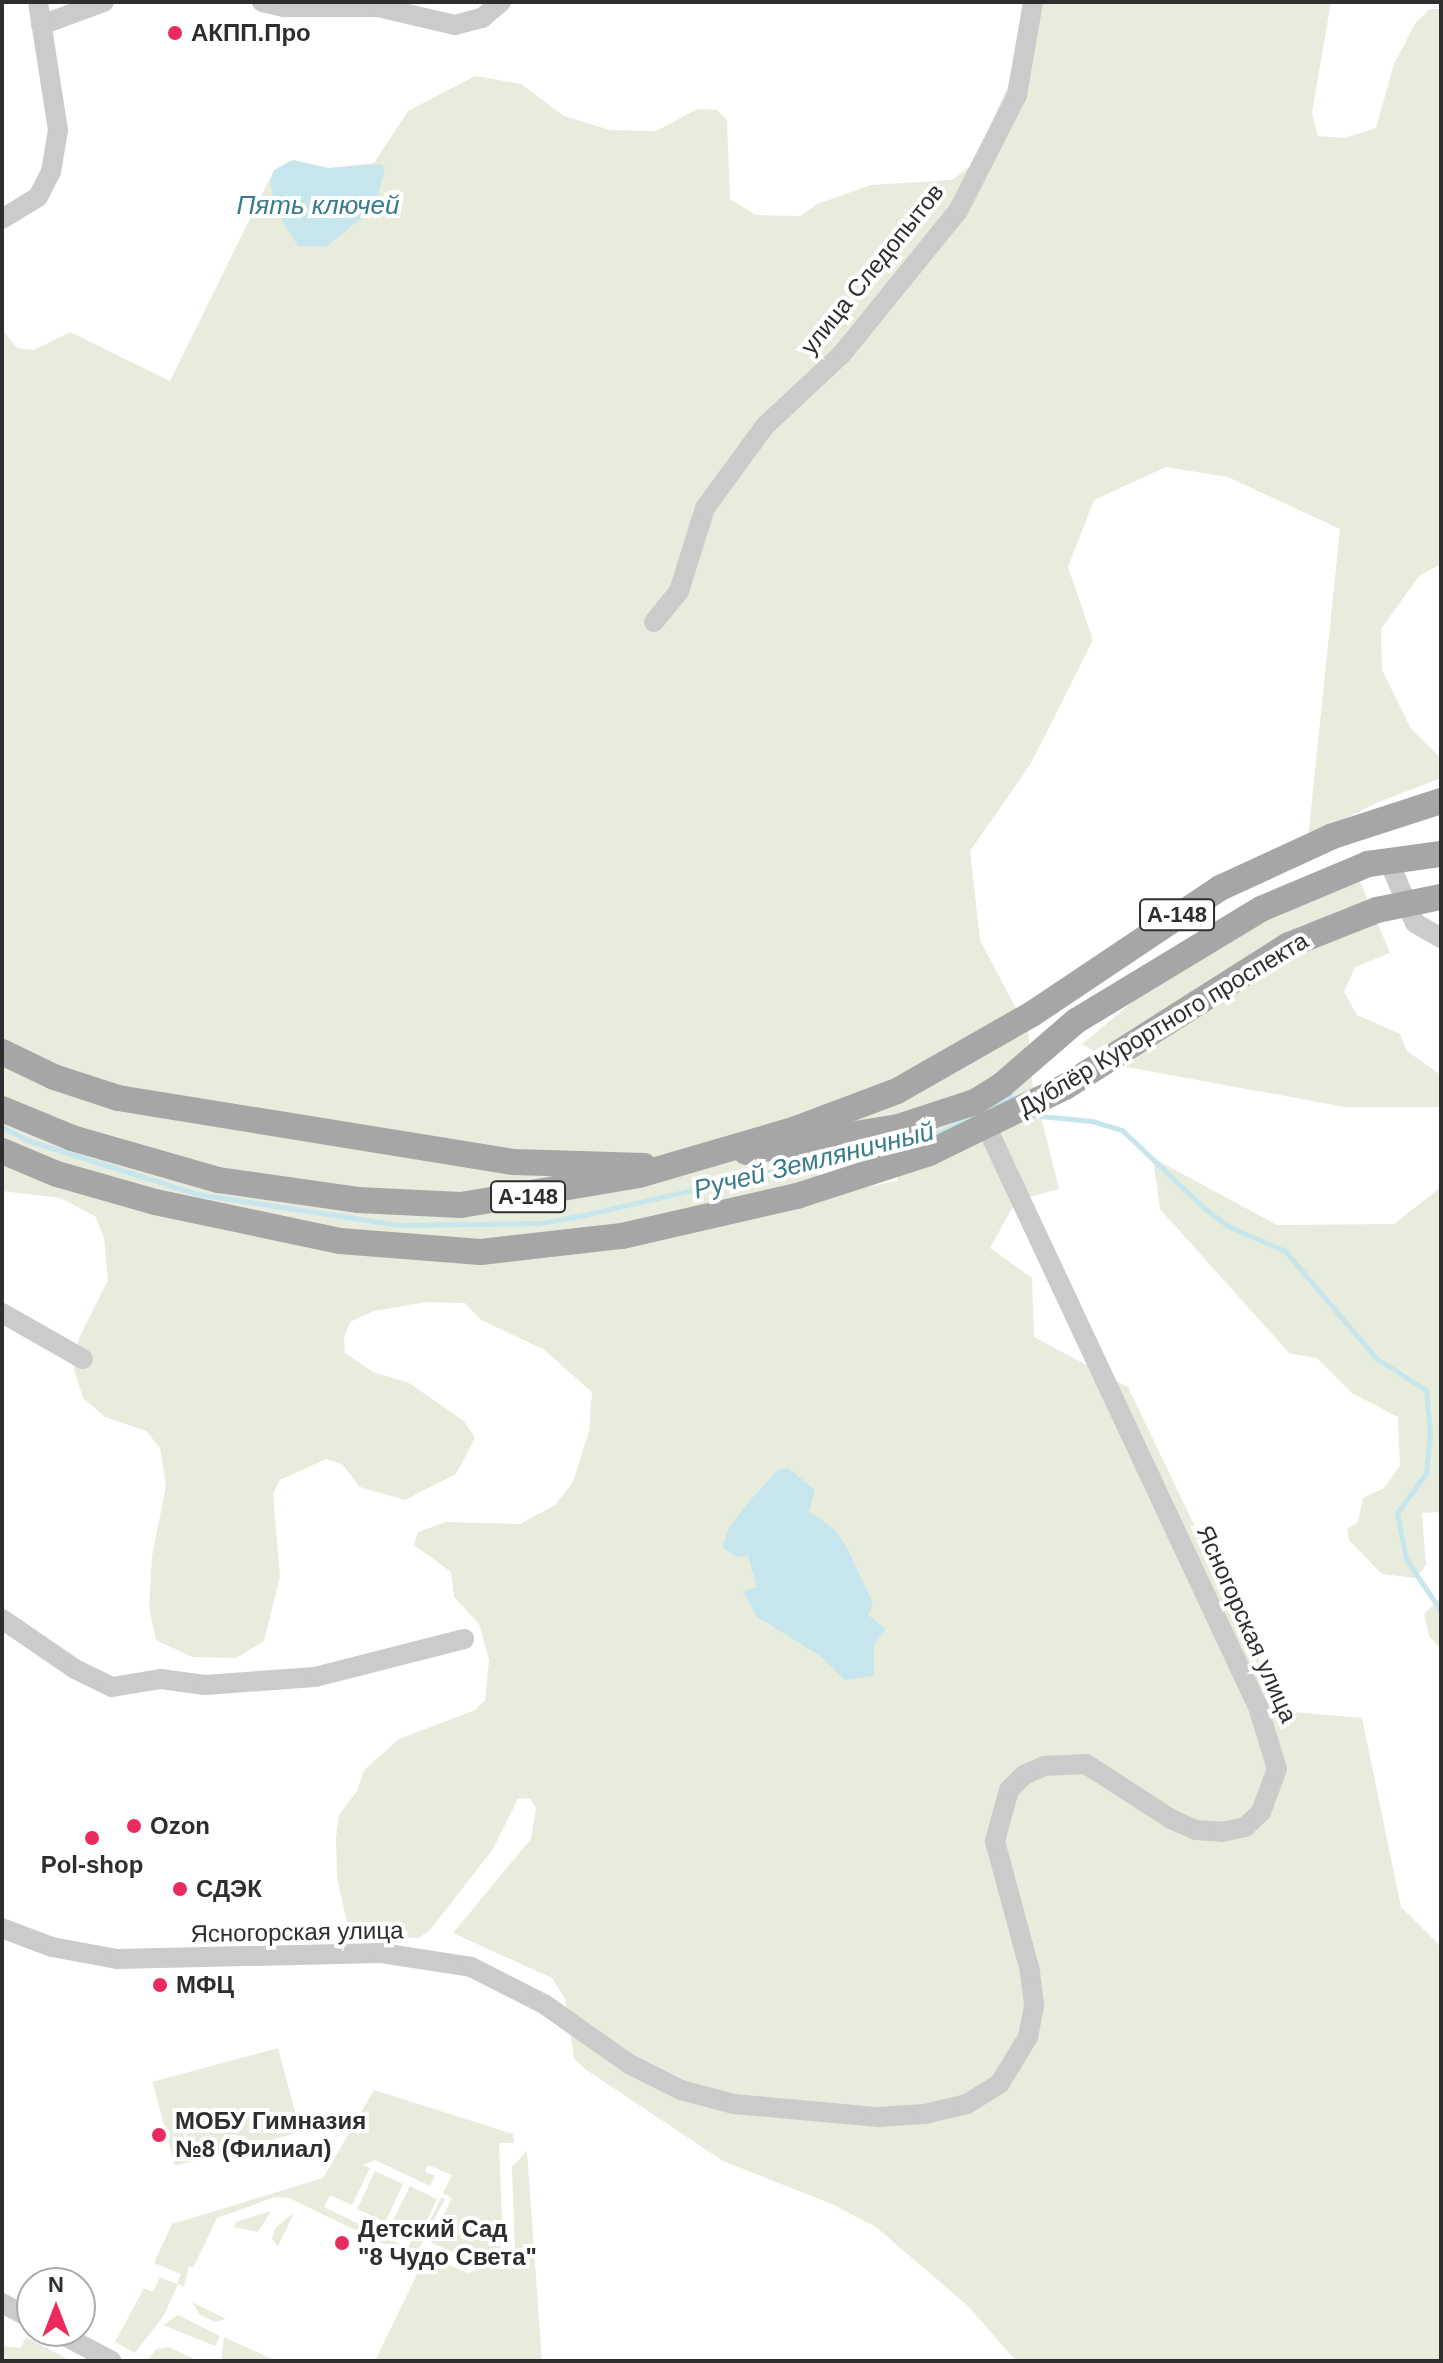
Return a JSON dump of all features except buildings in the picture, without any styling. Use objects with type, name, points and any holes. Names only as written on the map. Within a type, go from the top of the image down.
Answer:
[{"type":"main road","name":"А-148","points":[[2,1109],[72,1138],[218,1180],[358,1200],[461,1205],[639,1175],[796,1129],[930,1075],[1032,1014],[1234,881],[1333,836],[1441,801]]},
{"type":"main road","points":[[2,1052],[54,1077],[118,1098],[514,1162],[595,1167],[645,1166],[810,1143],[925,1120],[975,1102],[1002,1085],[1076,1021],[1174,958],[1300,890],[1388,859],[1441,854]]},
{"type":"main road","name":"Дублёр Курортного проспекта","points":[[2,1151],[57,1174],[155,1202],[340,1241],[481,1252],[622,1236],[766,1204],[929,1153],[1065,1087],[1289,945],[1377,910],[1441,897]]},
{"type":"street","points":[[2,219],[38,197],[51,172],[58,130],[38,2]]},
{"type":"street","points":[[41,25],[104,2]]},
{"type":"street","points":[[262,2],[284,7],[378,7],[455,25],[482,18],[501,2]]},
{"type":"street","name":"улица Следопытов","points":[[654,622],[679,591],[705,508],[756,437],[842,354],[958,211],[1017,95],[1033,2]]},
{"type":"street","points":[[1388,859],[1415,923],[1441,938]]},
{"type":"street","name":"Ясногорская улица","points":[[2,1928],[52,1947],[117,1959],[381,1953],[458,1963],[503,1978],[629,2064],[681,2090],[734,2104],[878,2117],[925,2114],[967,2104],[1000,2083],[1028,2037],[1034,2005],[1030,1971],[995,1841],[1009,1790],[1044,1766],[1086,1764],[1171,1819],[1196,1830],[1222,1832],[1245,1827],[1261,1812],[1277,1769],[1258,1707],[975,1102]]},
{"type":"street","points":[[2,1313],[83,1359]]},
{"type":"street","points":[[2,1619],[75,1669],[112,1687],[161,1679],[205,1685],[315,1677],[464,1639]]},
{"type":"street","points":[[85,2347],[112,2361]]},
{"type":"green space","points":[[1026,2],[1331,2],[1312,113],[1318,136],[1345,138],[1376,128],[1394,64],[1416,22],[1430,9],[1441,9],[1441,564],[1419,576],[1381,629],[1382,670],[1411,729],[1441,758],[1441,778],[1376,803],[1308,838],[1340,529],[1228,477],[1166,467],[1094,500],[1068,567],[1093,640],[1030,765],[970,851],[980,940],[1028,1031],[1032,1081],[1059,1189],[1016,1201],[990,1248],[1032,1278],[1034,1337],[1128,1387],[1278,1700],[1293,1712],[1362,1718],[1401,1907],[1441,1947],[1441,2361],[1016,2361],[968,2306],[876,2227],[832,2204],[723,2161],[585,2069],[574,2058],[565,1999],[552,1978],[453,1933],[531,1839],[536,1808],[530,1798],[518,1799],[493,1849],[430,1930],[419,1938],[357,1936],[349,1931],[337,1878],[336,1838],[339,1815],[357,1791],[364,1770],[399,1739],[475,1710],[485,1700],[489,1660],[479,1624],[454,1597],[451,1572],[414,1545],[418,1532],[446,1522],[520,1524],[555,1505],[573,1482],[589,1431],[592,1392],[543,1349],[481,1320],[465,1303],[427,1302],[374,1311],[350,1322],[344,1337],[345,1353],[373,1372],[409,1383],[464,1421],[475,1438],[456,1474],[405,1500],[360,1487],[342,1464],[326,1459],[280,1480],[273,1494],[280,1576],[264,1641],[236,1658],[192,1657],[156,1640],[149,1608],[152,1556],[166,1486],[160,1448],[146,1431],[105,1417],[83,1398],[74,1369],[78,1340],[108,1280],[104,1238],[95,1216],[60,1198],[2,1191],[2,330],[17,348],[34,350],[70,332],[170,381],[274,170],[293,160],[328,168],[374,163],[408,111],[475,76],[521,84],[564,116],[610,130],[656,131],[698,109],[717,110],[727,120],[730,199],[756,215],[801,216],[817,204],[871,185],[952,180],[973,164],[1013,75]],"holes":[[[907,1137],[897,1181],[842,1192],[795,1158],[794,1144]]]},
{"type":"green space","points":[[1359,879],[1390,953],[1355,967],[1344,992],[1357,1015],[1400,1034],[1407,1051],[1441,1075],[1441,1107],[1345,1107],[1121,1066],[1082,1044],[1217,932]]},
{"type":"green space","points":[[1153,1158],[1277,1225],[1394,1224],[1441,1187],[1441,1512],[1422,1513],[1426,1565],[1416,1578],[1382,1574],[1349,1540],[1347,1529],[1358,1522],[1363,1498],[1384,1488],[1400,1466],[1398,1417],[1352,1393],[1317,1358],[1289,1353],[1160,1209]]},
{"type":"green space","points":[[1441,1597],[1441,1649],[1429,1636],[1424,1614]]},
{"type":"green space","points":[[278,2048],[301,2132],[175,2166],[152,2082]]},
{"type":"green space","points":[[374,2090],[513,2134],[514,2143],[499,2143],[503,2243],[499,2251],[468,2259],[430,2242],[440,2238],[452,2243],[435,2234],[452,2198],[443,2193],[452,2175],[428,2165],[425,2172],[435,2176],[430,2186],[375,2160],[363,2165],[370,2168],[352,2205],[330,2195],[324,2207],[408,2248],[414,2236],[421,2239],[441,2198],[445,2199],[417,2252],[405,2254],[289,2198],[275,2197],[217,2218],[193,2268],[189,2266],[184,2287],[178,2284],[164,2315],[135,2353],[115,2342],[144,2288],[153,2292],[160,2277],[177,2284],[181,2274],[154,2263],[172,2224],[323,2178]]},
{"type":"green space","points":[[527,2151],[542,2361],[375,2361],[423,2262],[437,2259],[467,2273],[515,2257],[512,2167]]},
{"type":"green space","points":[[375,2171],[403,2184],[385,2222],[357,2209]]},
{"type":"green space","points":[[410,2186],[437,2199],[419,2236],[392,2223]]},
{"type":"green space","points":[[271,2211],[258,2232],[234,2227],[236,2222]]},
{"type":"green space","points":[[294,2213],[278,2246],[272,2239],[275,2228]]},
{"type":"green space","points":[[192,2302],[226,2319],[215,2322],[199,2314]]},
{"type":"green space","points":[[178,2315],[220,2336],[215,2346],[163,2325]]},
{"type":"green space","points":[[224,2337],[276,2361],[221,2361]]},
{"type":"green space","points":[[2,2346],[45,2347],[71,2361],[2,2361]]},
{"type":"green space","points":[[169,2347],[198,2361],[148,2359],[156,2349]]},
{"type":"water","name":"Пять ключей","points":[[293,160],[328,168],[381,164],[385,168],[375,207],[326,247],[298,246],[277,212],[270,182],[274,170]]},
{"type":"water","points":[[788,1468],[815,1490],[809,1511],[834,1529],[846,1546],[873,1603],[868,1615],[886,1629],[874,1645],[874,1676],[845,1680],[819,1655],[757,1617],[743,1591],[757,1587],[748,1556],[737,1557],[722,1547],[730,1526],[754,1496],[778,1470]]},
{"type":"waterway","name":"Ручей Земляничный","points":[[992,1106],[1011,1096],[1017,1103]]},
{"type":"waterway","name":"Ручей Земляничный","points":[[1030,1115],[1092,1121],[1122,1130],[1205,1209],[1230,1227],[1285,1251],[1377,1359],[1426,1390],[1430,1432],[1426,1473],[1397,1513],[1406,1559],[1441,1611]]},
{"type":"waterway","name":"Ручей Земляничный","points":[[2,1127],[30,1141],[197,1194],[400,1225],[541,1223],[584,1215],[936,1134],[972,1116]]},
{"type":"place","name":"АКПП.Про","points":[[175,33]]},
{"type":"place","name":"Ozon","points":[[134,1826]]},
{"type":"place","name":"Pol-shop","points":[[92,1838]]},
{"type":"place","name":"СДЭК","points":[[180,1889]]},
{"type":"place","name":"МФЦ","points":[[160,1985]]},
{"type":"place","name":"МОБУ Гимназия №8 (Филиал)","points":[[159,2135]]},
{"type":"place","name":"Детский Сад \"8 Чудо Света\"","points":[[342,2243]]}]
